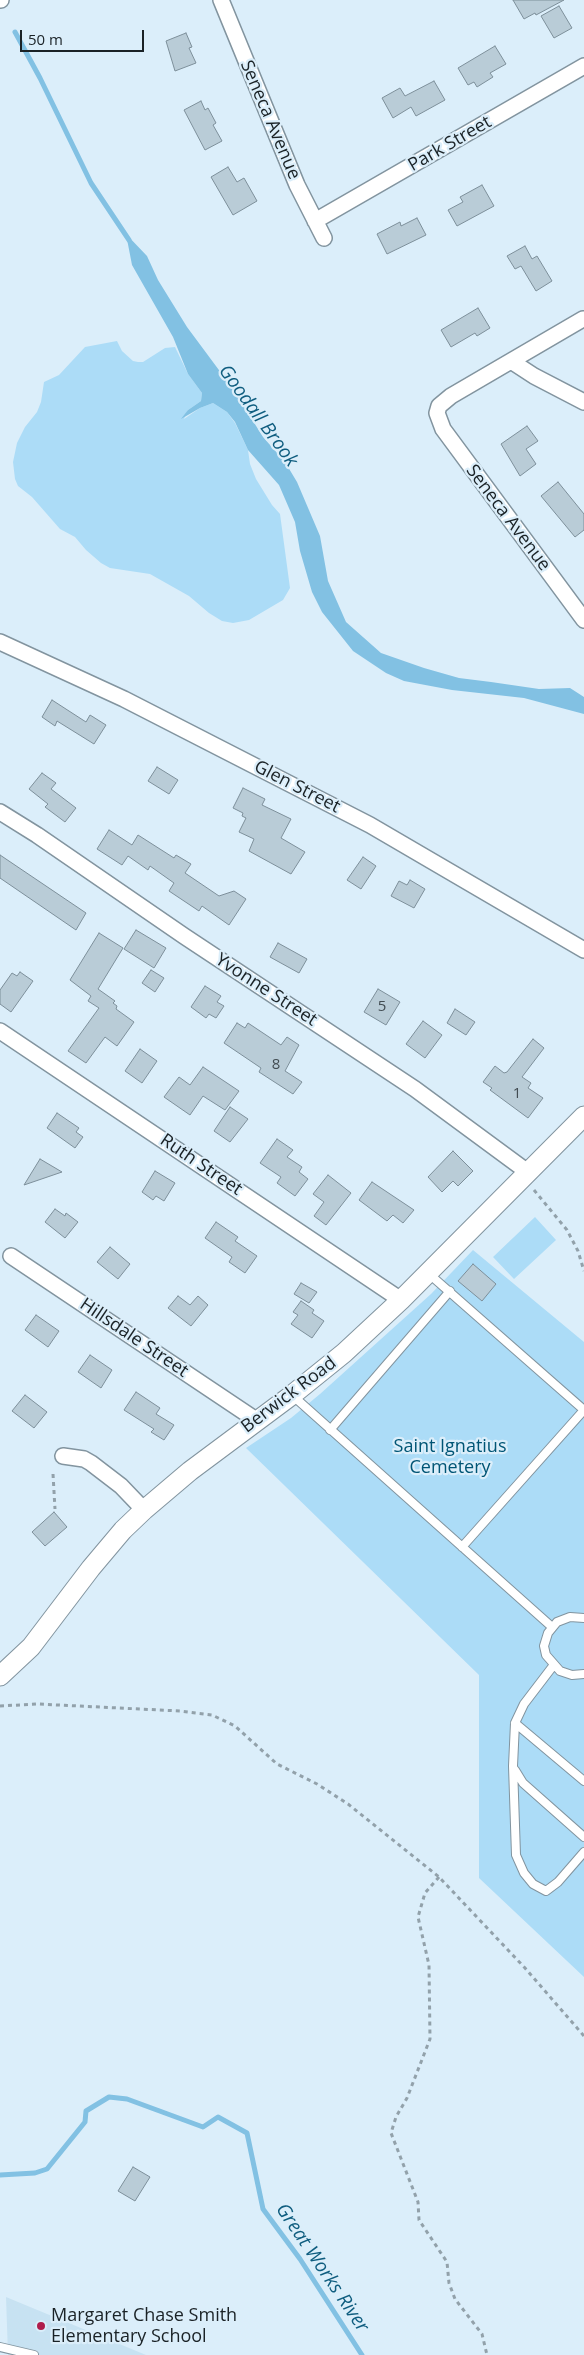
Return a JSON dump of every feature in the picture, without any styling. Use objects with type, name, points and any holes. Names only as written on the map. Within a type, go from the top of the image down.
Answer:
[{"type":"street","name":"Seneca Avenue","points":[[220,0],[297,185],[324,238]]},
{"type":"street","name":"Park Street","points":[[315,221],[584,66]]},
{"type":"street","points":[[583,319],[511,361],[534,376],[584,402]]},
{"type":"street","name":"Seneca Avenue","points":[[511,361],[444,401],[439,406],[437,413],[443,429],[584,620]]},
{"type":"street","name":"Glen Street","points":[[0,642],[124,699],[370,825],[584,950]]},
{"type":"street","name":"Yvonne Street","points":[[0,812],[415,1089],[526,1176]]},
{"type":"street","name":"Ruth Street","points":[[0,1031],[402,1300]]},
{"type":"street","name":"Berwick Road","points":[[0,1676],[32,1647],[109,1546],[144,1510],[190,1471],[292,1395],[344,1353],[402,1300],[584,1116]]},
{"type":"street","name":"Hillsdale Street","points":[[11,1256],[256,1420]]},
{"type":"street","points":[[63,1456],[79,1457],[91,1463],[121,1486],[144,1510]]},
{"type":"lane","points":[[428,1273],[584,1410],[462,1547]]},
{"type":"lane","points":[[330,1430],[450,1291]]},
{"type":"lane","points":[[292,1395],[552,1628]]},
{"type":"lane","points":[[584,1618],[564,1619],[552,1628],[545,1640],[544,1646],[546,1656],[553,1666],[572,1675],[584,1674]]},
{"type":"lane","points":[[553,1666],[524,1704],[515,1723],[513,1766],[516,1855],[524,1873],[537,1887],[546,1890],[558,1882],[584,1852]]},
{"type":"lane","points":[[515,1723],[584,1781]]},
{"type":"lane","points":[[513,1766],[523,1783],[584,1837]]},
{"type":"lane","points":[[0,2347],[34,2355]]},
{"type":"path","points":[[526,1176],[567,1230],[578,1251],[584,1271]]},
{"type":"path","points":[[54,1474],[54,1509]]},
{"type":"path","points":[[0,1706],[38,1704],[83,1705],[180,1711],[212,1715],[235,1726],[277,1764],[317,1784],[348,1804],[439,1877],[461,1899],[486,1930],[525,1968],[584,2036]]},
{"type":"path","points":[[439,1877],[425,1893],[418,1917],[429,1965],[430,2039],[408,2098],[396,2117],[391,2133],[418,2202],[419,2220],[447,2262],[449,2283],[455,2298],[482,2334],[487,2355]]},
{"type":"shaded area","points":[[126,234],[147,256],[158,280],[187,327],[233,389],[263,437],[285,462],[297,482],[320,536],[328,581],[346,622],[381,653],[424,668],[459,678],[539,689],[570,688],[584,697],[584,714],[524,698],[452,690],[404,681],[386,673],[353,651],[322,612],[312,592],[300,551],[295,522],[279,485],[248,450],[235,422],[227,412],[213,403],[181,419],[188,410],[201,401],[202,393],[188,374],[173,337],[132,265]]},
{"type":"shaded area","name":"Margaret Chase Smith Elementary School","points":[[6,2297],[146,2355],[8,2355]]},
{"type":"green space","points":[[117,341],[122,351],[133,361],[138,362],[143,362],[165,348],[175,347],[188,374],[202,393],[201,401],[188,410],[184,419],[200,408],[213,403],[227,412],[235,423],[248,450],[250,464],[256,479],[272,505],[280,514],[290,588],[283,600],[249,620],[233,623],[222,621],[189,596],[150,574],[110,568],[101,563],[75,537],[60,529],[32,497],[18,486],[15,479],[13,462],[17,443],[25,427],[37,412],[41,402],[44,382],[59,375],[85,347]]},
{"type":"green space","points":[[535,1217],[556,1240],[514,1279],[493,1257]]},
{"type":"green space","name":"Saint Ignatius Cemetery","points":[[473,1250],[584,1342],[584,1977],[479,1878],[479,1675],[246,1448],[291,1418],[320,1394],[431,1294]]},
{"type":"building","points":[[513,0],[564,0],[536,15],[535,13],[524,19]]},
{"type":"building","points":[[559,6],[572,28],[554,38],[541,16]]},
{"type":"building","points":[[186,33],[192,47],[189,48],[196,63],[175,71],[166,41]]},
{"type":"building","points":[[495,46],[506,64],[490,73],[493,77],[477,87],[474,82],[468,85],[458,68]]},
{"type":"building","points":[[434,81],[445,100],[416,116],[411,107],[393,118],[382,98],[400,88],[405,96]]},
{"type":"building","points":[[201,101],[205,110],[208,108],[216,123],[213,125],[222,141],[205,150],[184,110]]},
{"type":"building","points":[[228,167],[237,182],[244,178],[257,201],[233,215],[211,177]]},
{"type":"building","points":[[482,185],[494,206],[457,226],[448,210],[463,202],[460,197]]},
{"type":"building","points":[[417,218],[426,235],[387,254],[377,234],[400,222],[401,226]]},
{"type":"building","points":[[525,246],[532,259],[537,256],[552,281],[536,291],[521,266],[515,269],[507,256]]},
{"type":"building","points":[[478,308],[490,328],[477,336],[475,333],[451,347],[441,330]]},
{"type":"building","points":[[527,426],[538,441],[526,449],[536,464],[520,476],[501,444]]},
{"type":"building","points":[[558,482],[584,514],[584,530],[575,537],[541,496]]},
{"type":"building","points":[[52,700],[86,722],[90,715],[106,725],[94,744],[57,721],[55,726],[42,717]]},
{"type":"building","points":[[157,767],[178,780],[169,794],[148,781]]},
{"type":"building","points":[[42,773],[56,783],[51,789],[76,808],[65,822],[45,807],[48,804],[29,789]]},
{"type":"building","points":[[243,788],[265,799],[262,805],[291,819],[281,838],[305,852],[291,874],[249,851],[254,839],[239,832],[246,818],[242,816],[243,813],[233,808]]},
{"type":"building","points":[[109,830],[132,845],[138,835],[174,858],[176,855],[191,864],[185,873],[219,896],[234,891],[246,899],[229,925],[202,906],[199,911],[169,891],[174,883],[150,866],[148,870],[128,856],[122,865],[97,849]]},
{"type":"building","points":[[0,855],[86,913],[76,930],[0,878]]},
{"type":"building","points":[[363,857],[376,866],[361,889],[347,880]]},
{"type":"building","points":[[410,880],[425,889],[414,908],[391,896],[399,881],[407,885]]},
{"type":"building","points":[[136,930],[166,948],[154,968],[124,949]]},
{"type":"building","points":[[99,933],[123,948],[98,989],[115,1001],[113,1003],[117,1006],[116,1009],[134,1022],[117,1046],[105,1037],[86,1063],[68,1051],[99,1008],[88,1001],[91,996],[70,980]]},
{"type":"building","points":[[278,943],[307,959],[299,973],[270,957]]},
{"type":"building","points":[[151,970],[164,978],[155,992],[142,983]]},
{"type":"building","points":[[20,972],[33,981],[11,1012],[0,1004],[0,990],[12,973],[17,976]]},
{"type":"building","points":[[205,986],[221,996],[217,1002],[224,1006],[216,1018],[209,1014],[206,1018],[191,1007]]},
{"type":"building","points":[[378,989],[400,1002],[386,1025],[364,1012]]},
{"type":"building","points":[[455,1009],[475,1022],[466,1035],[447,1023]]},
{"type":"building","points":[[423,1021],[442,1035],[425,1058],[406,1044]]},
{"type":"building","points":[[237,1023],[245,1028],[248,1023],[281,1045],[287,1037],[299,1045],[285,1071],[302,1082],[293,1094],[259,1072],[261,1068],[224,1043]]},
{"type":"building","points":[[533,1039],[544,1048],[522,1077],[531,1083],[528,1088],[543,1098],[528,1118],[490,1090],[492,1088],[483,1082],[495,1066],[504,1073],[507,1072]]},
{"type":"building","points":[[140,1049],[157,1061],[142,1083],[125,1071]]},
{"type":"building","points":[[203,1067],[239,1091],[225,1110],[203,1096],[190,1115],[164,1097],[179,1077],[190,1085]]},
{"type":"building","points":[[230,1107],[248,1119],[230,1142],[214,1131]]},
{"type":"building","points":[[57,1113],[79,1128],[76,1132],[83,1137],[75,1148],[47,1128]]},
{"type":"building","points":[[277,1139],[293,1150],[287,1157],[302,1167],[299,1172],[308,1179],[295,1196],[277,1183],[281,1177],[260,1163]]},
{"type":"building","points":[[453,1151],[473,1171],[458,1186],[453,1181],[442,1192],[428,1177]]},
{"type":"building","points":[[40,1159],[62,1172],[24,1185]]},
{"type":"building","points":[[155,1171],[175,1183],[164,1201],[156,1196],[153,1200],[142,1192]]},
{"type":"building","points":[[328,1175],[351,1193],[326,1225],[314,1216],[324,1202],[313,1194]]},
{"type":"building","points":[[372,1182],[414,1210],[403,1223],[393,1215],[387,1221],[359,1200]]},
{"type":"building","points":[[55,1209],[65,1216],[66,1213],[78,1222],[65,1238],[45,1222]]},
{"type":"building","points":[[216,1222],[238,1237],[235,1241],[257,1256],[245,1273],[229,1262],[232,1257],[205,1238]]},
{"type":"building","points":[[110,1247],[130,1264],[118,1279],[97,1262]]},
{"type":"building","points":[[473,1264],[496,1284],[482,1301],[458,1281]]},
{"type":"building","points":[[301,1283],[317,1292],[309,1303],[294,1294]]},
{"type":"building","points":[[178,1296],[190,1305],[198,1296],[208,1305],[191,1326],[168,1308]]},
{"type":"building","points":[[301,1301],[314,1310],[312,1313],[324,1321],[312,1338],[291,1324],[298,1315],[293,1312]]},
{"type":"building","points":[[36,1315],[59,1331],[48,1347],[25,1330]]},
{"type":"building","points":[[90,1355],[112,1370],[101,1388],[78,1372]]},
{"type":"building","points":[[136,1392],[160,1408],[156,1414],[174,1425],[164,1440],[151,1432],[154,1429],[124,1410]]},
{"type":"building","points":[[25,1395],[47,1412],[34,1428],[12,1411]]},
{"type":"building","points":[[54,1512],[67,1527],[45,1546],[32,1532]]},
{"type":"building","points":[[133,2167],[150,2177],[135,2201],[118,2191]]},
{"type":"waterway","name":"Goodall Brook","points":[[15,32],[40,78],[91,183],[129,240]]},
{"type":"waterway","name":"Great Works River","points":[[0,2175],[35,2173],[47,2169],[85,2122],[86,2111],[109,2097],[127,2099],[203,2127],[218,2117],[247,2133],[263,2209],[300,2259],[362,2355]]},
{"type":"place","name":"Margaret Chase Smith Elementary School","points":[[41,2326]]}]
